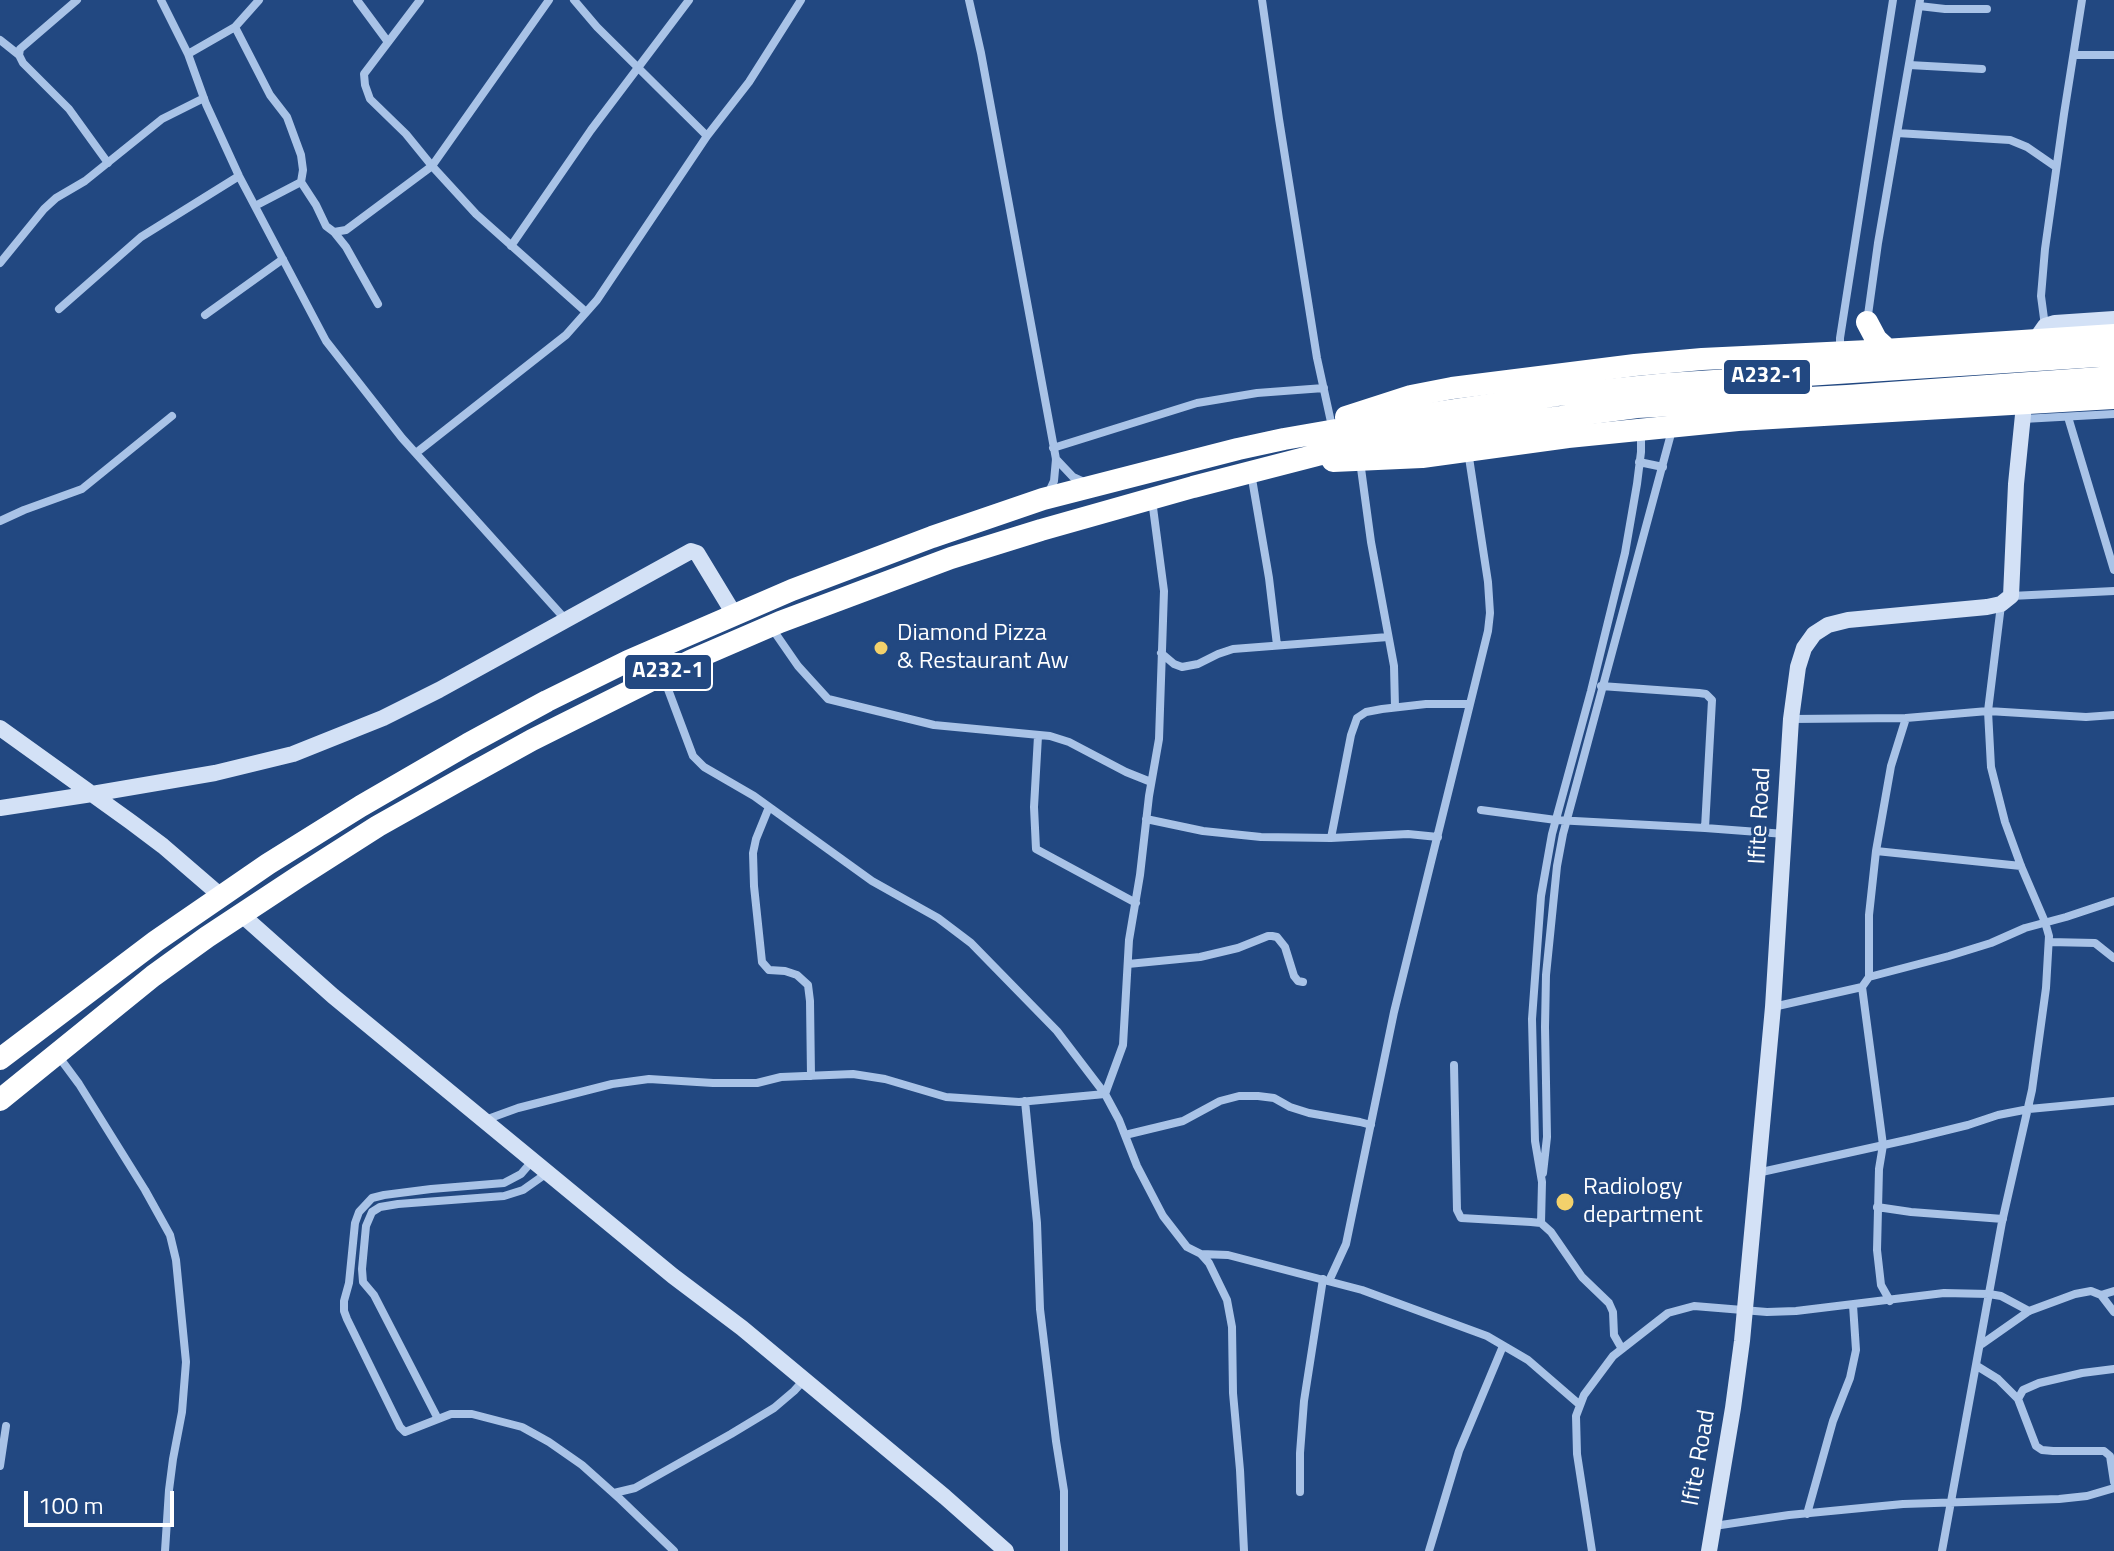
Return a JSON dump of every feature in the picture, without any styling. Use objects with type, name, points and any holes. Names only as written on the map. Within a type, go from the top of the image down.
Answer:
[{"type":"highway","points":[[1867,322],[1876,339],[1888,350]]},
{"type":"highway","points":[[1284,439],[1411,396],[1547,375],[1702,359],[2114,335]]},
{"type":"highway","name":"A232-1","points":[[0,1100],[153,976],[378,826],[532,740],[692,660],[771,626],[951,558],[1152,498],[1373,442],[1424,425],[1557,395],[1668,384],[2114,355]]},
{"type":"highway","name":"A232-1","points":[[0,1059],[144,950],[268,864],[361,806],[547,701],[734,614],[932,537],[1046,498],[1148,470],[1284,439],[1637,407],[2114,377]]},
{"type":"highway","points":[[1288,462],[1422,457],[1738,420],[2024,411],[2114,398]]},
{"type":"street","points":[[19,55],[20,49],[77,0]]},
{"type":"street","points":[[161,0],[188,54],[239,176],[326,341],[416,453],[567,620]]},
{"type":"street","points":[[188,54],[235,27],[259,0]]},
{"type":"street","points":[[357,0],[388,42]]},
{"type":"street","points":[[420,0],[364,74],[370,99],[406,134],[476,214],[586,312]]},
{"type":"street","points":[[334,232],[346,230],[432,166],[549,0]]},
{"type":"street","points":[[574,0],[597,27],[707,136]]},
{"type":"street","points":[[511,246],[638,66],[689,0]]},
{"type":"street","points":[[416,453],[555,345],[586,312],[707,136],[749,82],[801,0]]},
{"type":"street","points":[[969,0],[1056,459],[1054,481],[1046,498]]},
{"type":"street","points":[[1262,0],[1317,358],[1331,422]]},
{"type":"street","points":[[1858,414],[1845,381],[1840,338],[1893,0]]},
{"type":"street","points":[[1942,1551],[2003,1219],[2029,1109],[2046,988],[2049,942],[2045,922],[2021,866],[1993,782],[1988,711],[2006,600],[2024,411],[2056,167],[2082,0]]},
{"type":"street","points":[[1858,414],[1878,243],[1919,3],[1945,9],[1987,9]]},
{"type":"street","points":[[235,27],[270,95],[287,117],[301,155],[301,182],[326,226],[346,247],[378,304]]},
{"type":"street","points":[[0,40],[19,55],[23,63],[69,109],[108,163]]},
{"type":"street","points":[[2074,55],[2114,55]]},
{"type":"street","points":[[1909,65],[1982,69]]},
{"type":"street","points":[[0,263],[44,209],[162,119],[204,98]]},
{"type":"street","points":[[1897,133],[2010,140],[2027,147],[2056,167]]},
{"type":"street","points":[[59,309],[141,237],[239,176]]},
{"type":"street","points":[[255,206],[301,182]]},
{"type":"street","points":[[205,315],[283,259]]},
{"type":"street","points":[[2034,340],[2055,323],[2114,319]]},
{"type":"street","points":[[1053,448],[1197,403],[1299,388],[1324,388]]},
{"type":"street","points":[[2024,411],[2068,417],[2114,414]]},
{"type":"street","points":[[0,521],[82,489],[172,416]]},
{"type":"street","points":[[2068,417],[2114,570]]},
{"type":"street","points":[[1541,1223],[1547,1137],[1546,975],[1557,866],[1673,426]]},
{"type":"street","points":[[1542,1182],[1535,1141],[1532,1019],[1541,896],[1556,820],[1625,553],[1635,496],[1641,429]]},
{"type":"street","points":[[1300,1492],[1304,1401],[1326,1280],[1346,1244],[1394,1012],[1477,678],[1490,613],[1468,450]]},
{"type":"street","points":[[1056,459],[1073,477],[1093,486]]},
{"type":"street","points":[[1360,461],[1371,542],[1394,666],[1395,707]]},
{"type":"street","points":[[1639,462],[1663,467]]},
{"type":"street","points":[[1251,472],[1277,645]]},
{"type":"street","points":[[1635,496],[1654,500]]},
{"type":"street","points":[[1105,1094],[1123,1045],[1129,940],[1159,739],[1164,591],[1152,498]]},
{"type":"street","points":[[0,808],[215,773],[293,754],[383,718],[439,690],[691,551],[697,553],[734,614]]},
{"type":"street","points":[[2006,600],[2114,591]]},
{"type":"street","name":"Ifite Road","points":[[1709,1551],[1738,1379],[1773,1007],[1791,719],[1798,667],[1804,648],[1814,634],[1828,625],[1848,620],[1987,607],[2006,600]]},
{"type":"street","points":[[771,626],[798,666],[828,699],[934,725],[1050,736],[1069,742],[1151,782]]},
{"type":"street","points":[[1161,653],[1182,667],[1198,664],[1233,649],[1388,637]]},
{"type":"street","points":[[663,675],[693,756],[704,767],[769,807],[872,881],[938,918],[971,943],[1057,1031],[1105,1094],[1163,1216],[1187,1247],[1201,1254],[1209,1263],[1227,1300],[1232,1327],[1233,1393],[1244,1551]]},
{"type":"street","points":[[1592,685],[1699,693],[1706,694],[1712,700],[1705,828]]},
{"type":"street","points":[[1331,838],[1357,718],[1366,712],[1395,707],[1469,704]]},
{"type":"street","points":[[1791,719],[1906,718],[1988,711],[2086,717],[2114,715]]},
{"type":"street","points":[[1773,1007],[1862,987],[1869,977],[1869,915],[1876,851],[1891,766],[1906,718]]},
{"type":"street","points":[[0,728],[163,846],[221,896]]},
{"type":"street","points":[[1038,736],[1034,807],[1036,849],[1136,903]]},
{"type":"street","points":[[769,807],[753,853],[762,962],[765,969],[797,975],[808,985],[811,1076]]},
{"type":"street","points":[[1481,810],[1567,821],[1785,834]]},
{"type":"street","points":[[1146,819],[1203,831],[1274,838],[1408,834],[1438,837]]},
{"type":"street","points":[[1876,851],[2021,866]]},
{"type":"street","points":[[1869,977],[1949,956],[2114,901]]},
{"type":"street","points":[[242,915],[324,988],[673,1276],[742,1328],[1006,1551]]},
{"type":"street","points":[[1128,964],[1200,957],[1272,936],[1277,937],[1285,947],[1294,976],[1303,982]]},
{"type":"street","points":[[2049,942],[2095,943],[2114,958]]},
{"type":"street","points":[[1862,987],[1883,1145],[1879,1169],[1877,1250],[1881,1285],[1890,1301]]},
{"type":"street","points":[[56,1053],[145,1190],[170,1235],[176,1260],[186,1362],[182,1412],[169,1490],[165,1551]]},
{"type":"street","points":[[1454,1065],[1457,1210],[1461,1218],[1541,1223],[1551,1232],[1582,1277],[1609,1303],[1613,1312],[1614,1335],[1622,1349]]},
{"type":"street","points":[[484,1120],[612,1084],[649,1079],[757,1083],[781,1077],[853,1074],[885,1079],[946,1097],[1025,1101],[1105,1094]]},
{"type":"street","points":[[1125,1135],[1183,1121],[1220,1101],[1239,1096],[1274,1098],[1309,1113],[1371,1125]]},
{"type":"street","points":[[1025,1101],[1037,1223],[1040,1309],[1064,1491],[1064,1551]]},
{"type":"street","points":[[1757,1173],[2029,1109],[2114,1101]]},
{"type":"street","points":[[533,1160],[521,1174],[504,1183],[372,1198],[359,1212],[355,1223],[344,1311],[405,1432],[451,1414],[472,1414],[522,1427],[582,1465],[674,1551]]},
{"type":"street","points":[[438,1419],[374,1295],[363,1282],[366,1226],[372,1212],[380,1207],[398,1204],[504,1196],[523,1190],[548,1172]]},
{"type":"street","points":[[1877,1207],[2003,1219]]},
{"type":"street","points":[[1201,1254],[1228,1255],[1362,1290],[1487,1336],[1528,1360],[1580,1405]]},
{"type":"street","points":[[1982,1344],[2029,1311],[2075,1294],[2091,1291],[2101,1295],[2114,1312]]},
{"type":"street","points":[[2101,1295],[2114,1291]]},
{"type":"street","points":[[1592,1551],[1575,1434],[1576,1416],[1592,1382],[1613,1356],[1668,1313],[1694,1306],[1767,1312],[1796,1311],[1944,1293],[1989,1294],[2016,1302],[2029,1311]]},
{"type":"street","points":[[1807,1514],[1826,1445],[1850,1378],[1856,1350],[1853,1305]]},
{"type":"street","points":[[1429,1551],[1459,1451],[1503,1346]]},
{"type":"street","points":[[1713,1526],[1903,1504],[2059,1499],[2087,1496],[2114,1485],[2110,1456],[2104,1451],[2053,1451],[2036,1446],[2018,1399],[1998,1379],[1977,1366]]},
{"type":"street","points":[[2018,1399],[2023,1390],[2039,1383],[2114,1369]]},
{"type":"street","points":[[614,1493],[635,1488],[774,1408],[804,1380]]},
{"type":"street","points":[[0,1466],[6,1426]]},
{"type":"street","points":[[628,1506],[635,1488]]},
{"type":"place","name":"Diamond Pizza & Restaurant Aw","points":[[881,648]]},
{"type":"place","name":"Radiology department","points":[[1565,1202]]}]
